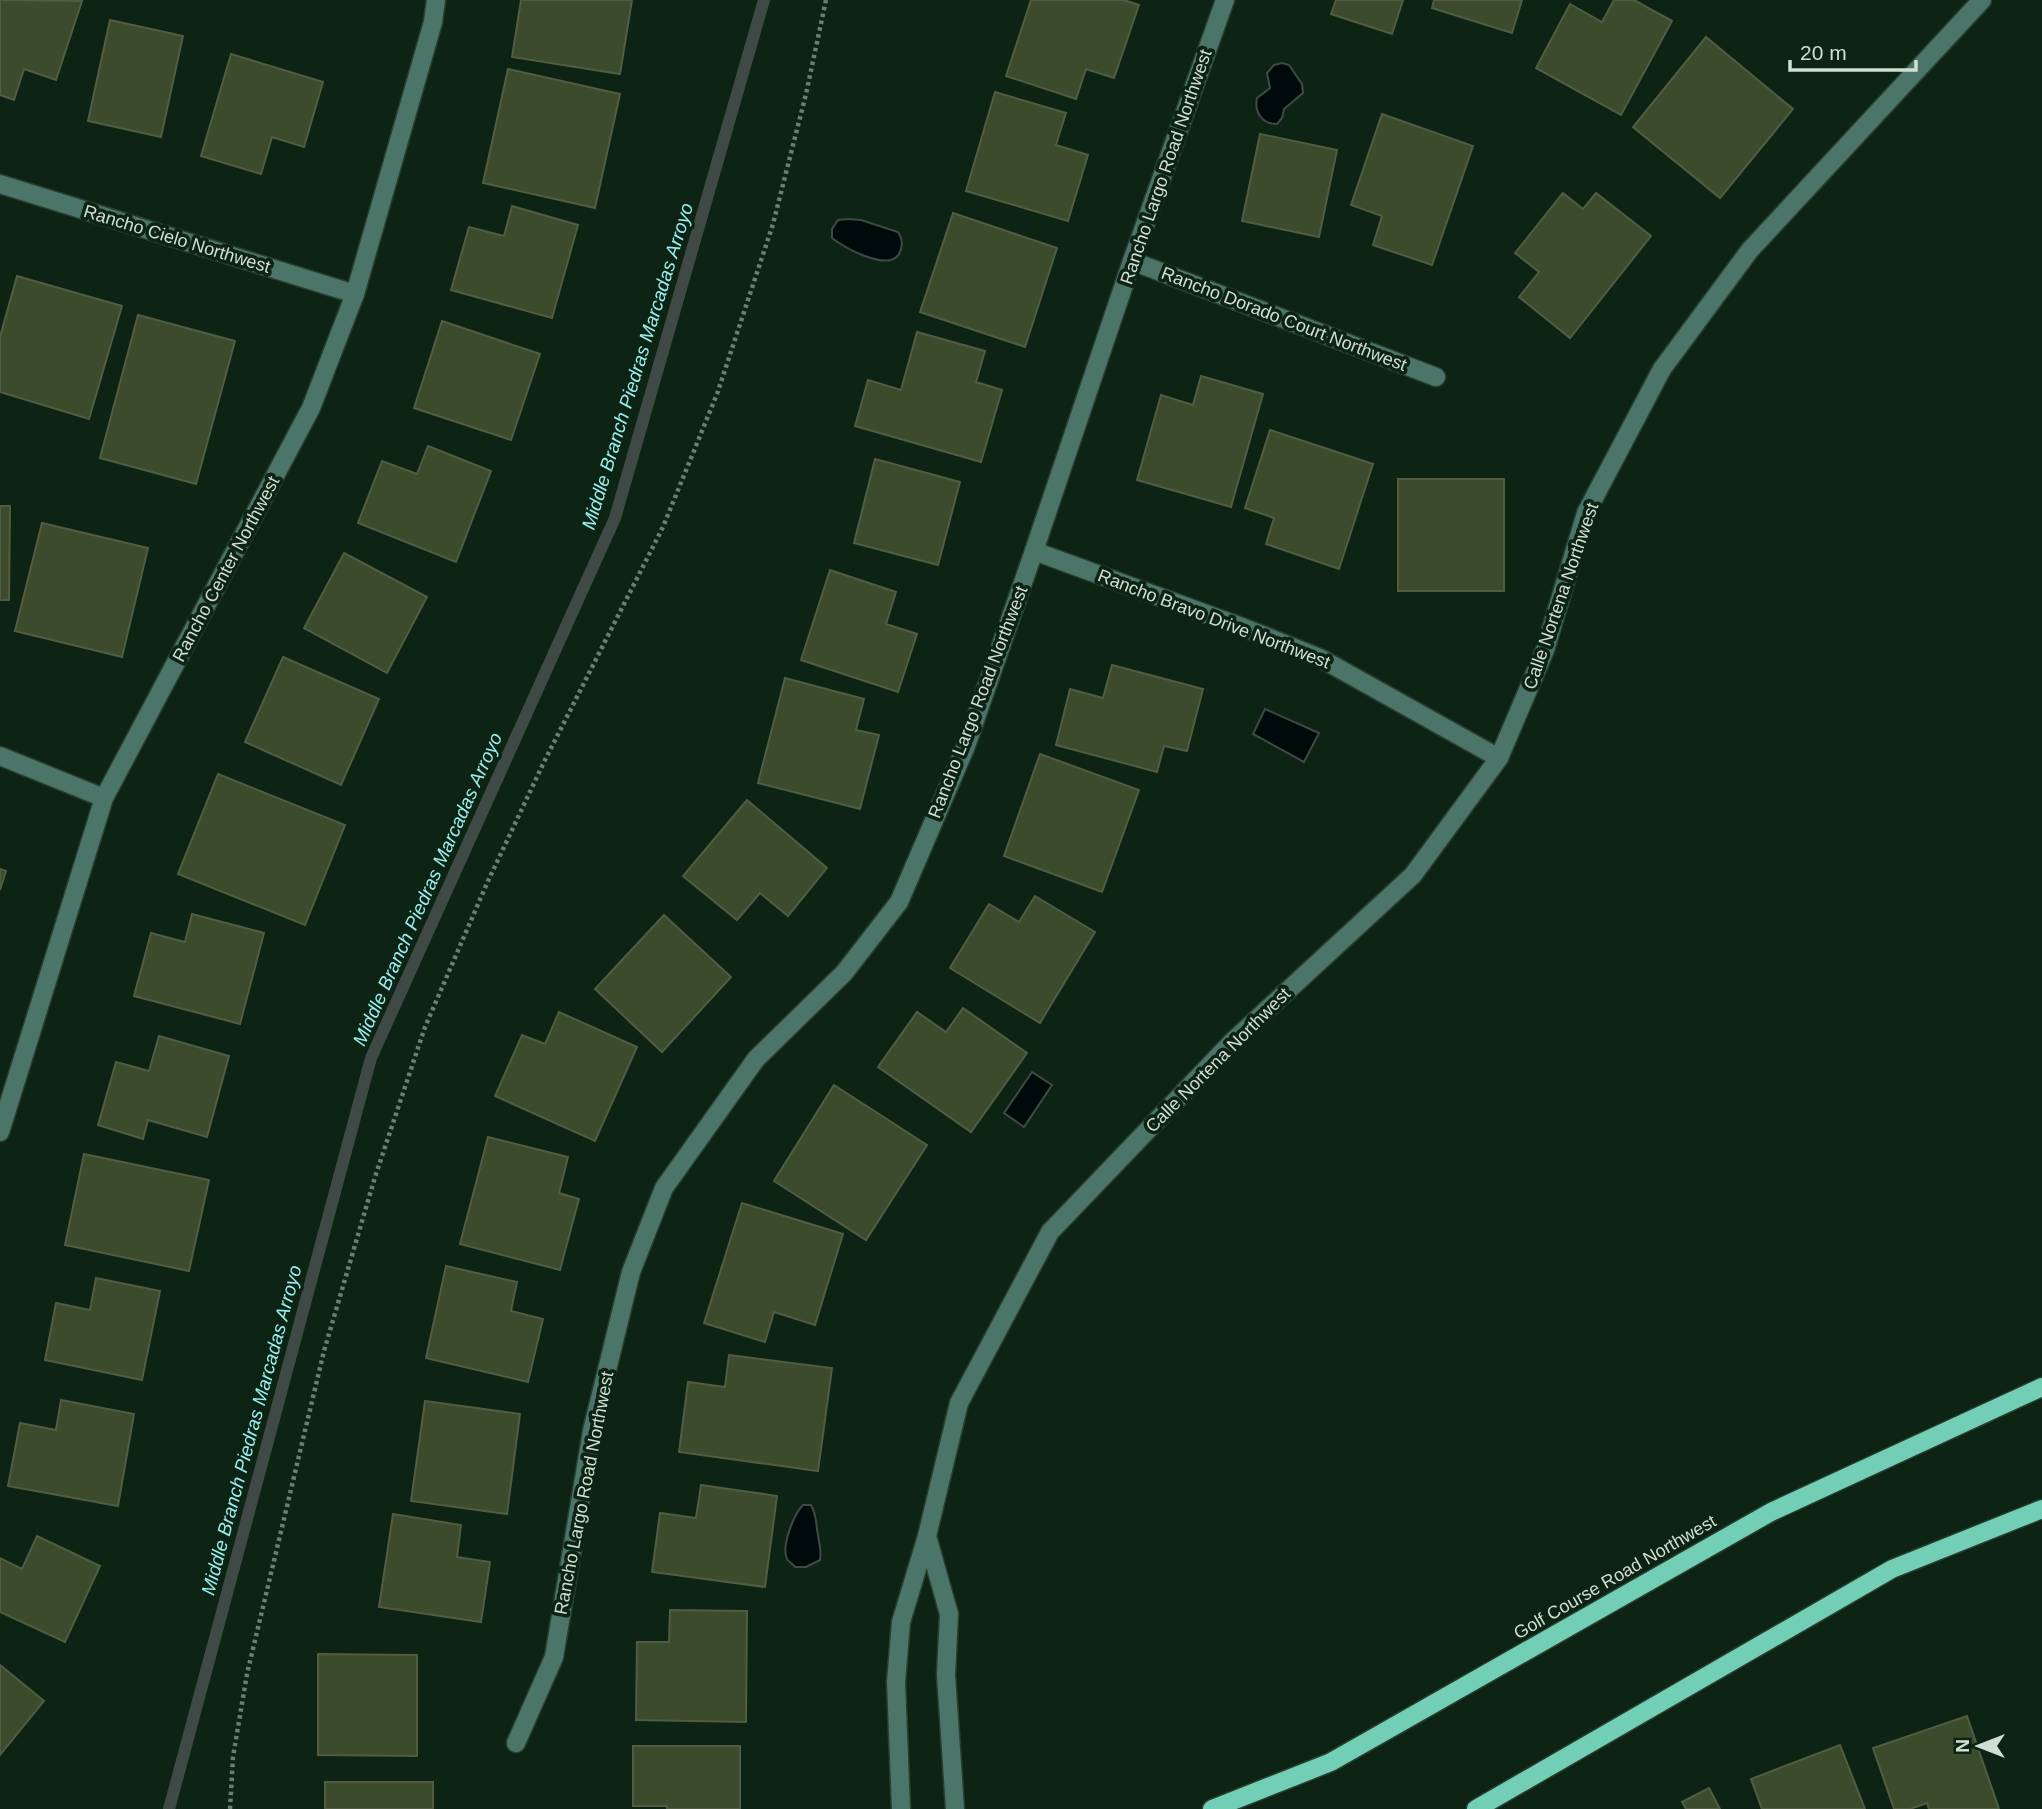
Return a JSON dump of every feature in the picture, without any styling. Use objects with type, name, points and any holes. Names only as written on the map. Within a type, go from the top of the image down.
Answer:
[{"type":"main road","name":"Golf Course Road Northwest","points":[[1212,1809],[1331,1762],[1771,1512],[2042,1387]]},
{"type":"main road","points":[[1476,1809],[1892,1569],[2042,1509]]},
{"type":"street","name":"Rancho Center Northwest","points":[[0,1132],[104,798],[311,408],[355,294],[433,22],[436,0]]},
{"type":"street","name":"Rancho Largo Road Northwest","points":[[516,1743],[554,1657],[592,1431],[631,1272],[664,1188],[756,1059],[844,973],[899,902],[966,746],[1132,261],[1225,0]]},
{"type":"street","name":"Calle Nortena Northwest","points":[[901,1809],[896,1682],[901,1622],[927,1536],[959,1403],[1050,1232],[1233,1041],[1413,875],[1499,758],[1545,650],[1587,513],[1662,369],[1750,250],[1982,0]]},
{"type":"street","name":"Rancho Cielo Northwest","points":[[0,184],[355,294]]},
{"type":"street","name":"Rancho Dorado Court Northwest","points":[[1132,261],[1436,377]]},
{"type":"street","name":"Rancho Bravo Drive Northwest","points":[[1034,551],[1320,658],[1499,758]]},
{"type":"street","points":[[0,756],[104,798]]},
{"type":"street","name":"Calle Nortena Northwest","points":[[927,1536],[948,1614],[946,1675],[955,1809]]},
{"type":"path","points":[[230,1809],[233,1757],[247,1674],[324,1351],[375,1177],[425,1027],[488,881],[544,762],[663,527],[717,394],[773,224],[806,94],[826,0]]},
{"type":"shaded area","points":[[1274,65],[1289,65],[1302,84],[1303,93],[1284,109],[1277,124],[1267,122],[1260,116],[1257,98],[1270,88],[1267,73]]},
{"type":"shaded area","points":[[838,220],[861,220],[898,232],[902,243],[899,254],[893,259],[876,259],[856,252],[832,238],[832,229]]},
{"type":"shaded area","points":[[1265,709],[1319,733],[1304,762],[1253,734]]},
{"type":"shaded area","points":[[1032,1072],[1052,1085],[1024,1127],[1004,1113]]},
{"type":"shaded area","points":[[803,1505],[811,1505],[815,1514],[821,1556],[820,1560],[806,1567],[795,1567],[787,1559],[786,1546],[792,1523]]},
{"type":"building","points":[[0,0],[82,1],[56,80],[24,69],[14,100],[0,95]]},
{"type":"building","points":[[521,0],[632,0],[620,74],[512,57]]},
{"type":"building","points":[[1031,0],[1124,0],[1139,5],[1114,78],[1086,69],[1076,99],[1006,76]]},
{"type":"building","points":[[1336,0],[1403,0],[1392,34],[1331,14]]},
{"type":"building","points":[[1434,0],[1522,0],[1512,33],[1432,8]]},
{"type":"building","points":[[1614,0],[1634,0],[1672,21],[1621,115],[1536,68],[1570,4],[1602,22]]},
{"type":"building","points":[[110,20],[183,36],[161,137],[88,121]]},
{"type":"building","points":[[1706,37],[1793,109],[1720,198],[1633,127]]},
{"type":"building","points":[[231,54],[323,82],[304,147],[272,137],[261,174],[201,156]]},
{"type":"building","points":[[508,69],[620,94],[595,208],[483,183]]},
{"type":"building","points":[[995,92],[1066,113],[1056,145],[1088,155],[1068,221],[966,191]]},
{"type":"building","points":[[1382,114],[1473,146],[1432,265],[1373,245],[1382,216],[1351,205]]},
{"type":"building","points":[[1260,134],[1337,150],[1319,237],[1242,221]]},
{"type":"building","points":[[1563,193],[1583,209],[1596,193],[1651,236],[1570,338],[1519,297],[1539,272],[1515,253]]},
{"type":"building","points":[[512,206],[578,225],[552,318],[451,290],[469,227],[504,236]]},
{"type":"building","points":[[953,213],[1057,248],[1025,347],[920,312]]},
{"type":"building","points":[[17,276],[122,306],[89,419],[0,392],[0,337]]},
{"type":"building","points":[[138,315],[235,341],[196,484],[100,458]]},
{"type":"building","points":[[442,321],[540,354],[511,440],[414,408]]},
{"type":"building","points":[[917,332],[985,351],[976,382],[1002,390],[981,462],[855,426],[868,380],[901,390]]},
{"type":"building","points":[[1201,376],[1263,394],[1231,507],[1137,480],[1161,395],[1193,405]]},
{"type":"building","points":[[1270,430],[1373,464],[1339,569],[1266,544],[1274,518],[1245,508]]},
{"type":"building","points":[[428,446],[491,471],[456,562],[358,523],[382,461],[417,474]]},
{"type":"building","points":[[875,459],[960,482],[938,565],[854,543]]},
{"type":"building","points":[[1398,479],[1504,479],[1504,591],[1398,591]]},
{"type":"building","points":[[0,506],[10,506],[9,600],[0,600]]},
{"type":"building","points":[[42,523],[148,548],[122,657],[15,631]]},
{"type":"building","points":[[344,553],[427,597],[387,673],[304,628]]},
{"type":"building","points":[[830,570],[896,592],[886,624],[917,634],[898,692],[801,660]]},
{"type":"building","points":[[283,657],[379,699],[341,785],[245,742]]},
{"type":"building","points":[[1112,665],[1203,689],[1187,751],[1164,746],[1157,772],[1056,745],[1070,689],[1103,698]]},
{"type":"building","points":[[785,678],[864,699],[856,730],[879,735],[860,809],[758,783]]},
{"type":"building","points":[[1040,754],[1139,790],[1102,892],[1004,856]]},
{"type":"building","points":[[218,774],[345,825],[305,925],[178,874]]},
{"type":"building","points":[[747,800],[827,868],[788,916],[760,893],[737,920],[683,876]]},
{"type":"building","points":[[0,869],[6,871],[0,890]]},
{"type":"building","points":[[1035,896],[1095,932],[1040,1023],[950,968],[989,904],[1019,922]]},
{"type":"building","points":[[192,914],[264,933],[240,1024],[134,996],[151,933],[185,942]]},
{"type":"building","points":[[664,915],[731,977],[662,1052],[595,989]]},
{"type":"building","points":[[963,1008],[1027,1053],[971,1132],[878,1067],[917,1012],[946,1032]]},
{"type":"building","points":[[559,1012],[637,1047],[595,1141],[495,1096],[522,1035],[545,1044]]},
{"type":"building","points":[[159,1036],[229,1056],[207,1137],[148,1120],[143,1139],[98,1125],[116,1062],[149,1071]]},
{"type":"building","points":[[834,1085],[927,1145],[866,1240],[774,1181]]},
{"type":"building","points":[[488,1137],[568,1157],[559,1193],[579,1199],[560,1270],[460,1244]]},
{"type":"building","points":[[84,1154],[209,1180],[189,1271],[65,1245]]},
{"type":"building","points":[[742,1203],[843,1234],[815,1325],[774,1312],[765,1342],[704,1323]]},
{"type":"building","points":[[446,1266],[517,1282],[511,1311],[543,1319],[528,1382],[426,1358]]},
{"type":"building","points":[[96,1278],[160,1291],[142,1380],[45,1360],[56,1303],[90,1310]]},
{"type":"building","points":[[729,1355],[832,1368],[818,1471],[679,1452],[688,1382],[725,1387]]},
{"type":"building","points":[[61,1400],[134,1414],[118,1506],[8,1486],[20,1423],[56,1430]]},
{"type":"building","points":[[425,1401],[520,1414],[507,1514],[411,1501]]},
{"type":"building","points":[[701,1485],[777,1496],[765,1587],[652,1572],[660,1513],[696,1518]]},
{"type":"building","points":[[393,1514],[461,1525],[457,1557],[490,1562],[481,1622],[379,1607]]},
{"type":"building","points":[[37,1536],[100,1566],[65,1642],[0,1612],[0,1558],[22,1569]]},
{"type":"building","points":[[670,1610],[747,1611],[746,1722],[636,1720],[637,1642],[669,1642]]},
{"type":"building","points":[[318,1654],[417,1655],[417,1756],[318,1755]]},
{"type":"building","points":[[0,1665],[44,1701],[0,1755]]},
{"type":"building","points":[[1967,1716],[1999,1809],[1929,1809],[1927,1803],[1910,1809],[1894,1809],[1873,1748]]},
{"type":"building","points":[[1840,1745],[1865,1809],[1762,1809],[1751,1779]]},
{"type":"building","points":[[633,1746],[740,1746],[740,1809],[633,1806]]},
{"type":"building","points":[[325,1782],[433,1782],[433,1809],[325,1809]]},
{"type":"building","points":[[1709,1788],[1720,1809],[1686,1809],[1682,1802]]},
{"type":"waterway","name":"Middle Branch Piedras Marcadas Arroyo","points":[[169,1809],[371,1058],[615,518],[764,0]]}]
